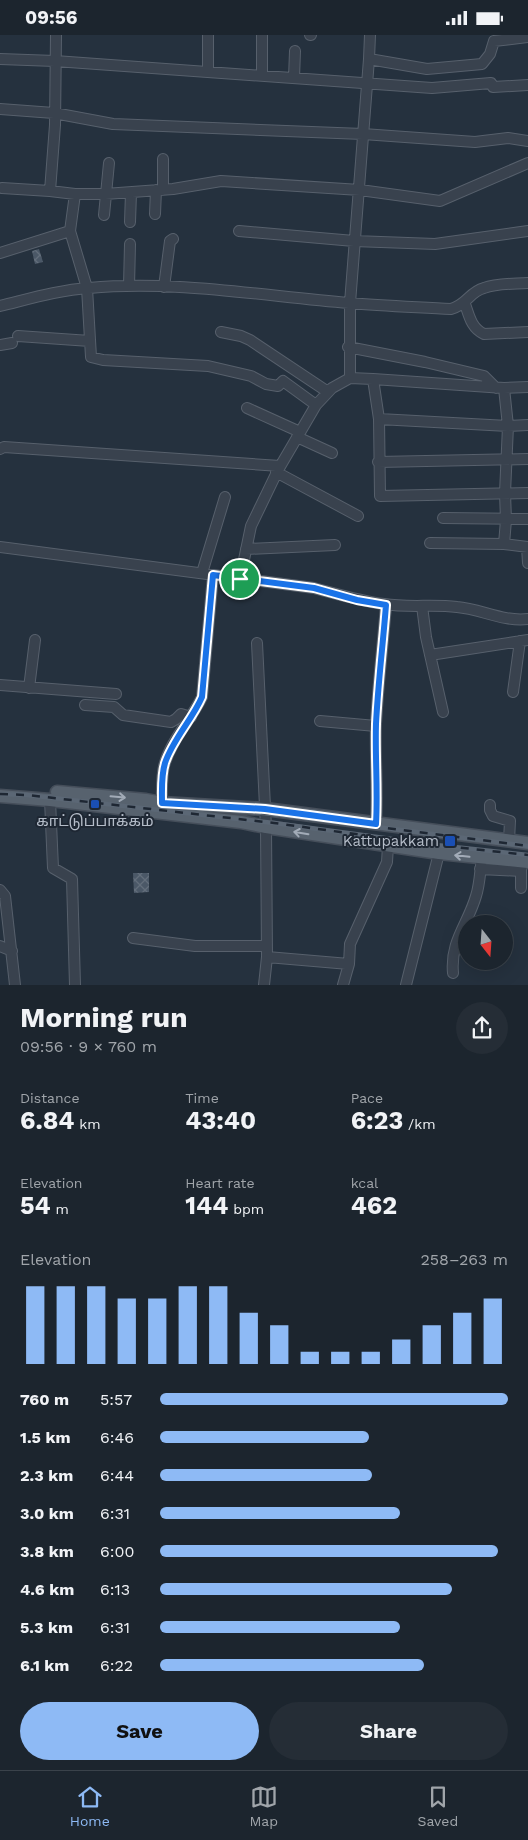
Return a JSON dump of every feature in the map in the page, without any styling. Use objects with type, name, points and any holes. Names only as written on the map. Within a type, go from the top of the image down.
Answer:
[{"type":"main road","points":[[0,788],[146,800],[162,808],[266,827],[439,853],[481,863],[524,865]]},
{"type":"main road","points":[[0,796],[162,808],[265,809],[528,843]]},
{"type":"street","points":[[50,191],[55,125],[56,35]]},
{"type":"street","points":[[208,35],[208,72]]},
{"type":"street","points":[[262,35],[262,75]]},
{"type":"street","points":[[350,378],[348,347],[350,303],[360,190],[370,35]]},
{"type":"street","points":[[369,59],[426,69],[482,63],[490,54],[494,41],[528,37]]},
{"type":"street","points":[[294,78],[295,51]]},
{"type":"street","points":[[0,59],[55,61],[432,88],[491,83],[493,87],[528,85]]},
{"type":"street","points":[[0,109],[54,113],[112,125],[363,134],[474,142],[508,138],[528,141]]},
{"type":"street","points":[[155,214],[163,159]]},
{"type":"street","points":[[104,215],[109,163]]},
{"type":"street","points":[[2,188],[105,195],[160,190],[222,181],[360,190],[440,201],[528,163]]},
{"type":"street","points":[[130,222],[131,193]]},
{"type":"street","points":[[75,194],[70,231],[88,288],[91,357],[208,366],[251,377],[266,384],[278,386],[283,381],[316,405]]},
{"type":"street","points":[[0,253],[70,231]]},
{"type":"street","points":[[239,231],[354,241],[435,244],[528,231]]},
{"type":"street","points":[[164,287],[170,241],[173,239]]},
{"type":"street","points":[[129,286],[130,244]]},
{"type":"street","points":[[0,306],[34,297],[88,288],[129,286],[233,290],[350,303],[451,309],[465,304],[469,297],[484,287],[528,283]]},
{"type":"street","points":[[465,304],[474,327],[484,334],[528,332]]},
{"type":"street","points":[[221,332],[250,340],[328,392]]},
{"type":"street","points":[[0,345],[15,340],[90,341]]},
{"type":"street","points":[[348,347],[425,362],[484,377],[500,388],[508,426],[504,544]]},
{"type":"street","points":[[240,579],[251,526],[278,469],[316,405],[332,388],[350,378],[500,388],[528,387]]},
{"type":"street","points":[[373,379],[379,419],[378,462],[380,496],[528,493]]},
{"type":"street","points":[[247,408],[332,453]]},
{"type":"street","points":[[379,419],[508,426],[528,425]]},
{"type":"street","points":[[0,449],[4,447],[278,469],[358,516]]},
{"type":"street","points":[[378,462],[528,459]]},
{"type":"street","points":[[162,808],[162,777],[165,764],[175,742],[202,697],[208,574],[225,497]]},
{"type":"street","points":[[444,518],[528,519]]},
{"type":"street","points":[[430,543],[504,544],[527,547],[528,563]]},
{"type":"street","points":[[246,549],[335,545]]},
{"type":"street","points":[[0,547],[314,588],[357,600],[386,605],[455,607],[471,609],[499,617],[528,619]]},
{"type":"street","points":[[376,824],[378,792],[375,772],[376,726],[386,605]]},
{"type":"street","points":[[422,606],[424,627],[443,712]]},
{"type":"street","points":[[29,688],[35,640]]},
{"type":"street","points":[[430,655],[524,641],[513,692]]},
{"type":"street","points":[[257,643],[266,827],[266,985]]},
{"type":"street","points":[[0,685],[116,694]]},
{"type":"street","points":[[85,705],[114,707],[123,715],[171,722],[181,714],[191,717]]},
{"type":"street","points":[[320,721],[376,726]]},
{"type":"street","points":[[50,800],[53,868],[55,871],[72,879],[75,985]]},
{"type":"street","points":[[490,805],[493,816],[510,821],[509,841]]},
{"type":"street","points":[[343,985],[349,964],[350,944],[387,863],[388,846]]},
{"type":"street","points":[[406,985],[439,853]]},
{"type":"street","points":[[453,973],[452,959],[459,934],[476,897],[481,863]]},
{"type":"street","points":[[521,888],[524,865]]},
{"type":"street","points":[[0,890],[5,897],[14,985]]},
{"type":"street","points":[[133,938],[195,946],[266,946]]},
{"type":"street","points":[[0,945],[12,951]]},
{"type":"street","points":[[267,957],[349,964]]},
{"type":"building","points":[[39,249],[43,262],[35,264],[32,251]]},
{"type":"building","points":[[133,873],[149,873],[149,892],[134,893]]},
{"type":"railway","points":[[0,794],[27,795],[274,823],[436,845],[528,855]]},
{"type":"railway","points":[[229,810],[528,846]]},
{"type":"place","name":"காட்டுப்பாக்கம்","points":[[95,804]]},
{"type":"place","name":"Kattupakkam","points":[[450,841]]},
{"type":"route","points":[[213,575],[240,579],[314,588],[357,600],[386,605],[376,726],[375,772],[378,792],[376,824],[265,809],[162,803],[162,777],[165,764],[175,742],[196,710],[202,697],[213,575]]}]
